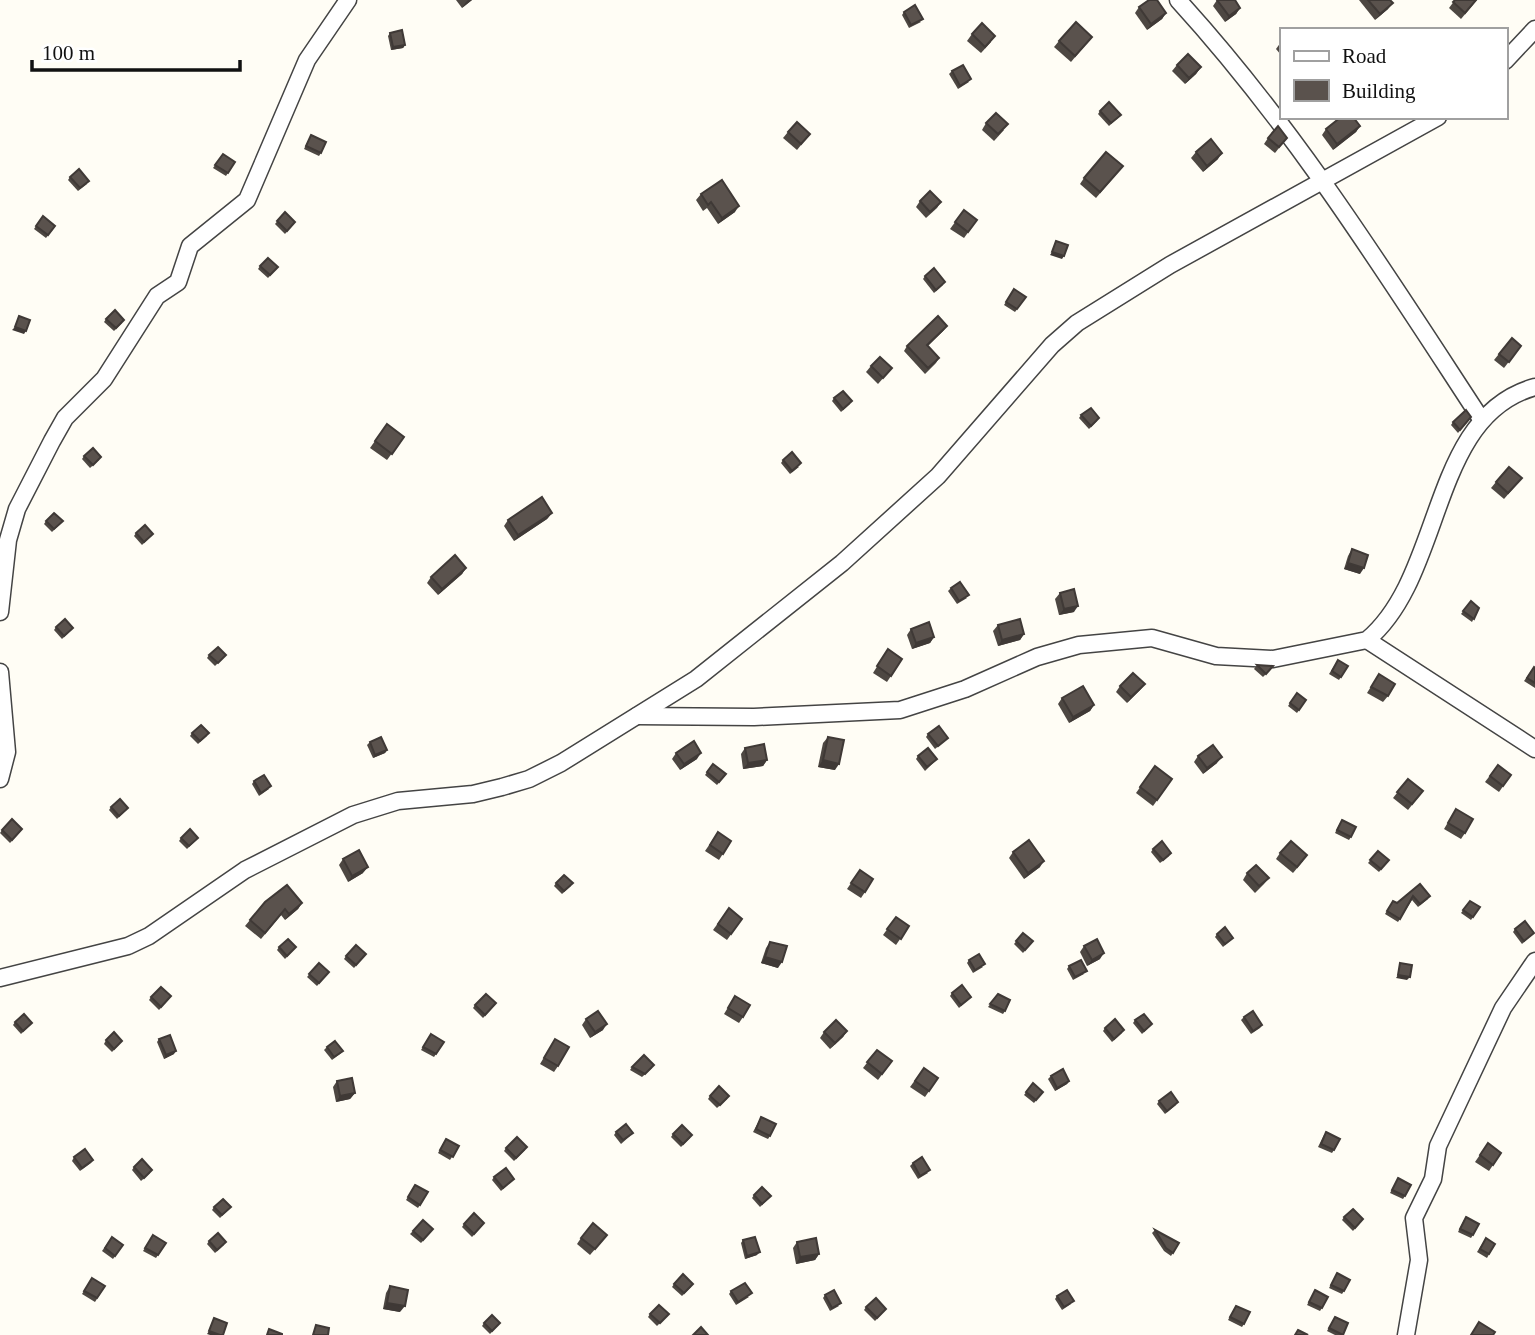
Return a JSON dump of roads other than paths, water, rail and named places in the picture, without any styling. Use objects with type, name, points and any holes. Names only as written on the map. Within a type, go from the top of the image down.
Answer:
[{"type":"street","points":[[0,612],[8,540],[17,509],[65,418],[104,379],[157,296],[178,282],[190,246],[247,200],[307,60],[348,0]]},
{"type":"street","points":[[1178,0],[1271,109],[1325,181],[1481,419]]},
{"type":"street","points":[[1507,59],[1535,29]]},
{"type":"street","points":[[0,978],[128,946],[149,936],[245,870],[353,815],[398,802],[473,794],[529,779],[637,716],[696,679],[904,509],[938,476],[1052,345],[1077,324],[1170,265],[1434,119]]},
{"type":"street","points":[[637,716],[754,717],[900,709],[965,689],[1037,657],[1079,645],[1152,638],[1216,656],[1273,659],[1367,640],[1376,632],[1404,592],[1460,453],[1481,419],[1512,396],[1535,387]]},
{"type":"street","points":[[1367,640],[1535,749]]},
{"type":"street","points":[[0,672],[8,752],[0,779]]},
{"type":"street","points":[[1406,1335],[1419,1259],[1414,1217],[1433,1179],[1438,1146],[1503,1008],[1535,961]]}]
